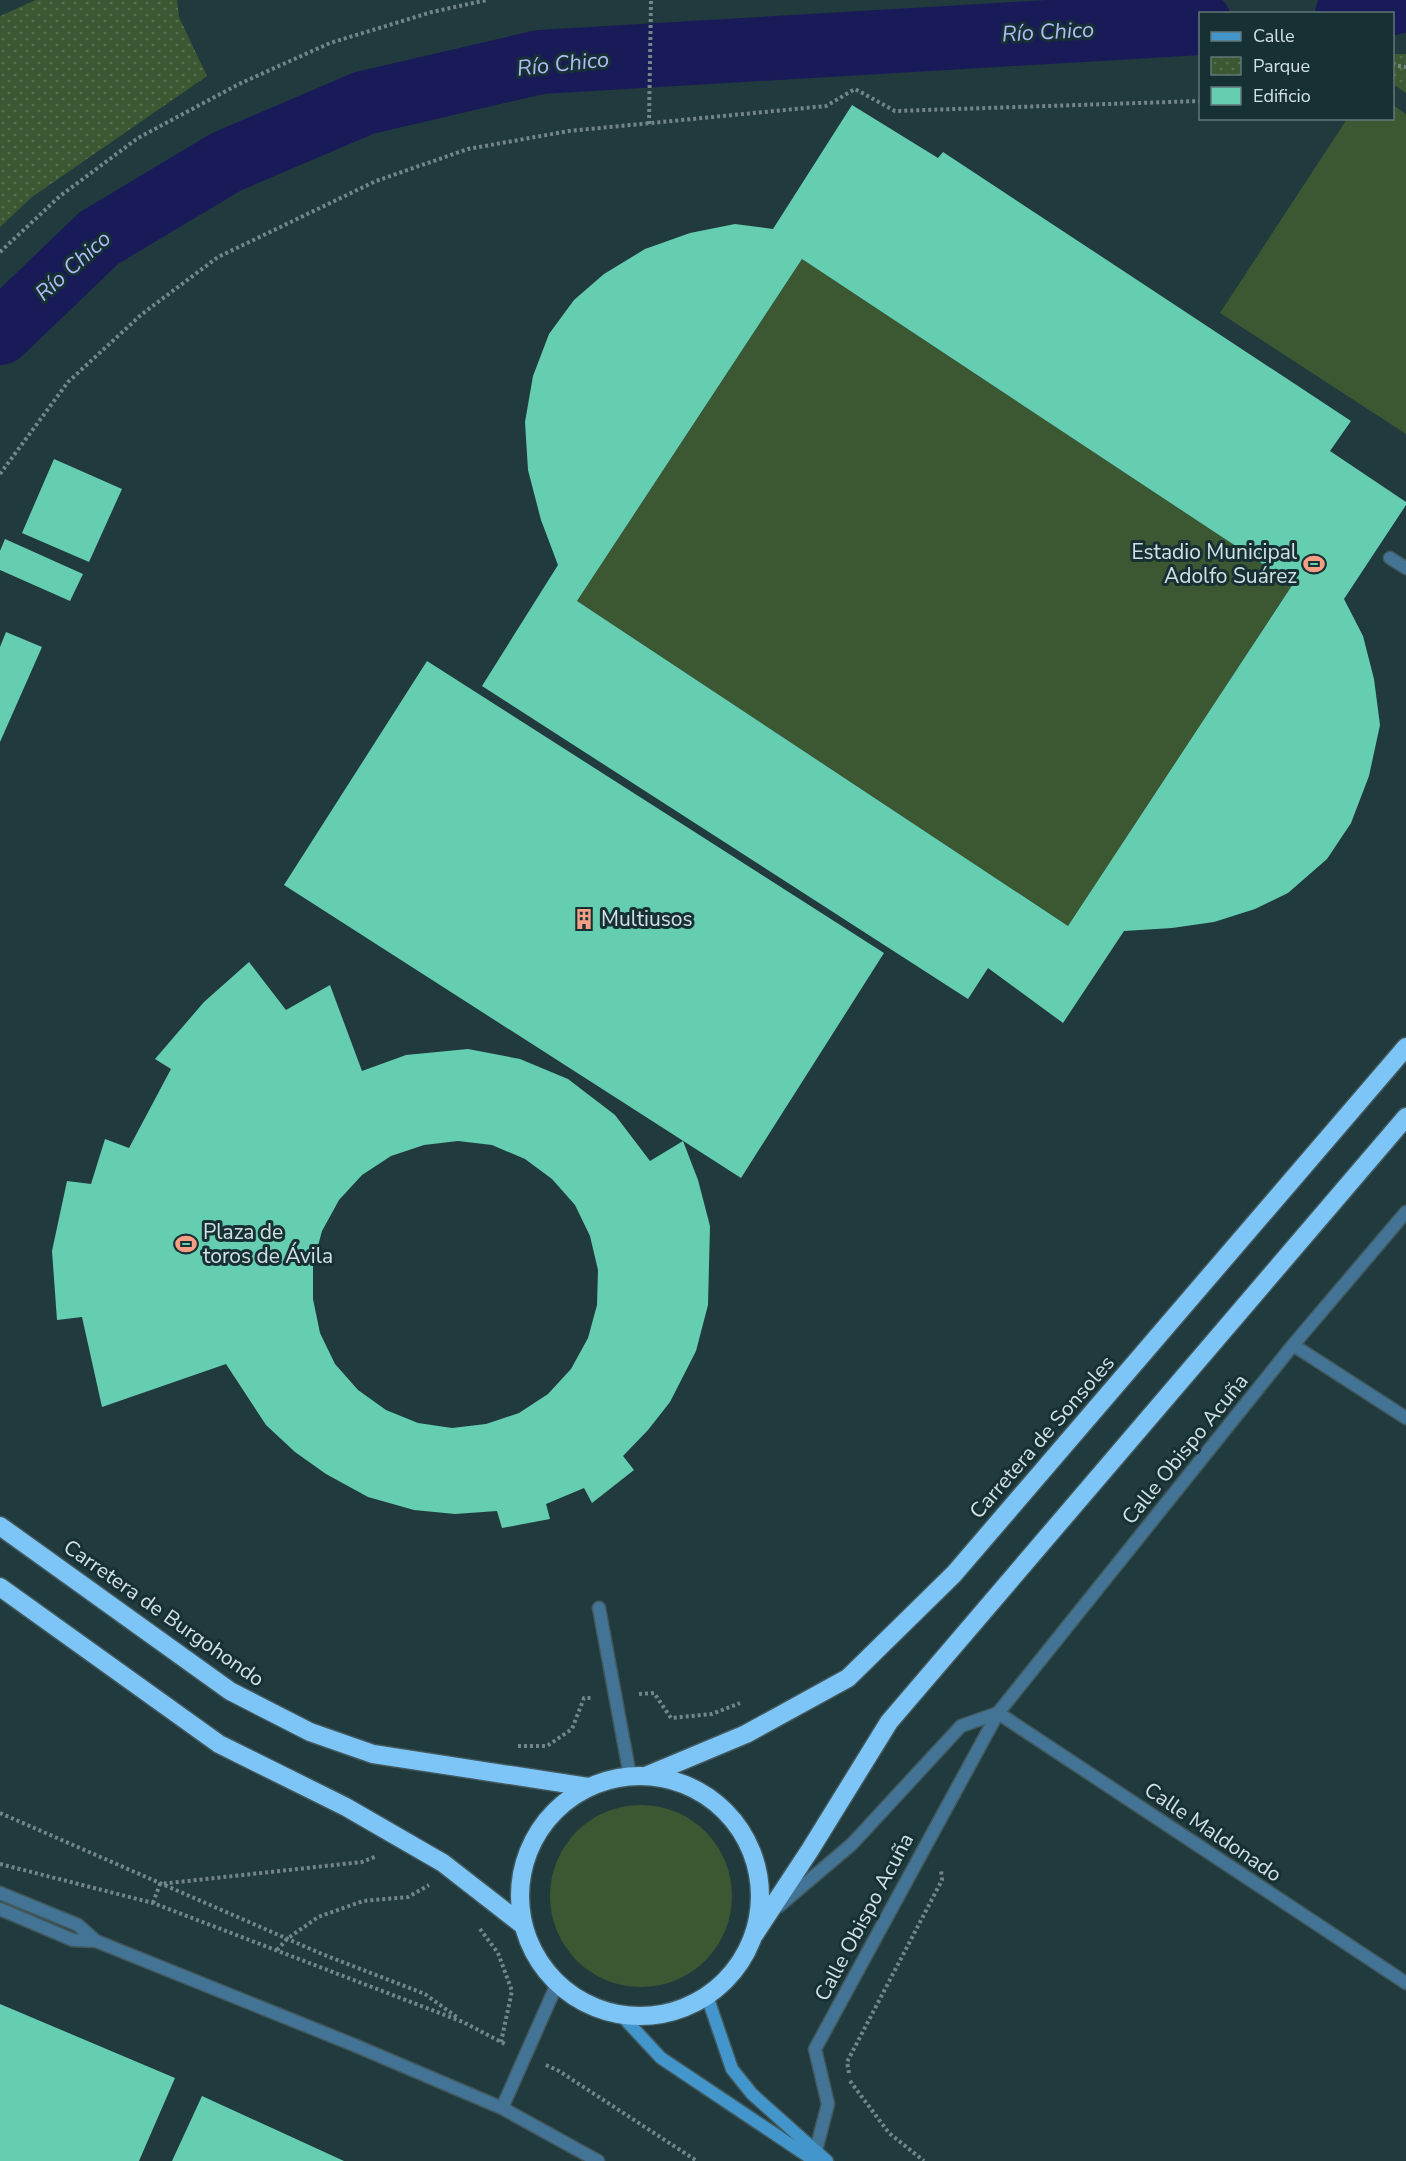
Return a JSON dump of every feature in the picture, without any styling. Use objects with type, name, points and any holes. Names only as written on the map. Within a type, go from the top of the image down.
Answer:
[{"type":"highway","name":"Carretera de Sonsoles","points":[[588,1787],[608,1780],[639,1775],[746,1734],[848,1678],[954,1574],[1406,1047]]},
{"type":"highway","points":[[588,1787],[554,1811],[531,1845],[520,1885],[524,1926],[537,1958],[557,1984],[587,2004],[621,2015],[651,2016],[681,2010],[707,1996],[735,1969],[754,1935],[889,1722],[1406,1117]]},
{"type":"highway","name":"Carretera de Burgohondo","points":[[0,1526],[230,1691],[310,1732],[373,1755],[588,1787]]},
{"type":"highway","points":[[0,1587],[219,1744],[346,1807],[443,1863],[524,1926]]},
{"type":"highway","points":[[639,1775],[687,1784],[720,1805],[745,1837],[758,1874],[759,1914],[754,1935]]},
{"type":"main road","points":[[707,1996],[732,2069],[752,2094],[815,2156]]},
{"type":"main road","points":[[621,2015],[661,2058],[815,2156],[827,2161]]},
{"type":"street","points":[[1390,558],[1406,568]]},
{"type":"street","name":"Calle Obispo Acuña","points":[[815,2156],[828,2104],[815,2049],[998,1713],[1293,1345],[1406,1212]]},
{"type":"street","points":[[1293,1345],[1406,1418]]},
{"type":"street","points":[[599,1608],[615,1696],[639,1775]]},
{"type":"street","name":"Calle Obispo Acuña","points":[[766,1917],[852,1844],[961,1726],[998,1713]]},
{"type":"street","name":"Calle Maldonado","points":[[998,1713],[1406,1983]]},
{"type":"street","points":[[0,1893],[78,1925],[96,1941],[502,2108],[598,2161]]},
{"type":"street","points":[[0,1909],[73,1940],[96,1941]]},
{"type":"street","points":[[502,2108],[557,1984]]},
{"type":"path","points":[[0,252],[60,196],[138,138],[239,84],[330,43],[432,12],[487,0]]},
{"type":"path","points":[[649,124],[651,0]]},
{"type":"path","points":[[0,474],[68,382],[142,314],[218,257],[376,181],[468,149],[569,131],[826,106],[855,89],[894,111],[1199,100]]},
{"type":"path","points":[[513,1746],[547,1746],[572,1729],[584,1698],[654,1693],[671,1718],[712,1714],[750,1699]]},
{"type":"path","points":[[0,1813],[287,1939],[425,1994],[463,2022]]},
{"type":"path","points":[[160,1884],[363,1862],[377,1856]]},
{"type":"path","points":[[924,2161],[883,2125],[850,2081],[848,2062],[942,1880],[941,1860]]},
{"type":"path","points":[[277,1950],[287,1939],[318,1917],[363,1900],[408,1897],[429,1885],[443,1863]]},
{"type":"path","points":[[0,1864],[153,1903],[463,2022],[559,2071],[698,2161]]},
{"type":"path","points":[[153,1903],[160,1884]]},
{"type":"path","points":[[429,1885],[438,1892]]},
{"type":"path","points":[[479,1927],[498,1953],[512,1991],[501,2042]]},
{"type":"green space","points":[[36,0],[177,0],[179,17],[207,76],[32,197],[0,227],[0,16]]},
{"type":"green space","points":[[1394,54],[1406,54],[1406,93],[1394,85]]},
{"type":"green space","points":[[1394,106],[1406,114],[1406,434],[1220,313],[1346,120],[1394,120]]},
{"type":"green space","points":[[802,259],[1293,584],[1068,926],[577,601]]},
{"type":"green space","points":[[641,1805],[676,1812],[692,1820],[705,1832],[717,1845],[725,1861],[732,1896],[725,1931],[717,1947],[705,1960],[692,1972],[676,1980],[641,1987],[606,1980],[590,1972],[577,1960],[565,1947],[557,1931],[550,1896],[557,1861],[565,1845],[577,1832],[590,1820],[606,1812]]},
{"type":"building","name":"Estadio Municipal Adolfo Suárez","points":[[852,105],[938,158],[943,152],[1351,421],[1330,451],[1406,502],[1344,599],[1363,636],[1374,679],[1380,725],[1369,776],[1351,823],[1327,859],[1288,893],[1255,909],[1214,922],[1124,931],[1063,1023],[988,968],[968,999],[482,686],[558,565],[541,520],[528,470],[525,422],[533,376],[549,334],[574,300],[604,274],[645,249],[690,233],[735,224],[773,229]],"holes":[[[802,259],[1293,584],[1068,926],[577,601]]]},
{"type":"building","points":[[54,459],[122,489],[89,562],[22,533]]},
{"type":"building","points":[[5,539],[83,574],[70,601],[0,570],[0,551]]},
{"type":"building","points":[[6,632],[42,647],[0,742],[0,647]]},
{"type":"building","name":"Multiusos","points":[[427,661],[884,953],[741,1178],[284,885]]},
{"type":"building","name":"Plaza de toros de Ávila","points":[[249,962],[286,1010],[330,985],[362,1071],[406,1055],[468,1049],[520,1059],[568,1079],[615,1115],[650,1161],[683,1141],[698,1180],[710,1226],[708,1305],[696,1351],[670,1402],[623,1456],[634,1470],[592,1503],[584,1488],[546,1504],[550,1519],[502,1528],[497,1511],[455,1514],[414,1510],[368,1497],[326,1474],[295,1452],[266,1425],[226,1364],[102,1407],[82,1317],[57,1320],[52,1251],[67,1181],[91,1184],[105,1139],[129,1148],[171,1069],[155,1059],[204,1002]],"holes":[[[458,1141],[492,1145],[525,1159],[552,1179],[575,1205],[590,1236],[598,1270],[597,1305],[588,1338],[571,1369],[548,1394],[519,1413],[486,1424],[452,1428],[418,1423],[386,1410],[358,1390],[335,1364],[320,1333],[313,1299],[313,1264],[322,1231],[339,1200],[362,1175],[391,1156],[424,1145]]]},
{"type":"building","points":[[0,2004],[175,2078],[139,2161],[0,2161]]},
{"type":"building","points":[[202,2096],[344,2161],[172,2161]]},
{"type":"waterway","name":"Río Chico","points":[[1355,12],[1404,0]]},
{"type":"waterway","name":"Río Chico","points":[[0,333],[99,238],[226,162],[364,103],[540,62],[1199,23]]},
{"type":"place","name":"Estadio Municipal Adolfo Suárez","points":[[1314,564]]},
{"type":"place","name":"Multiusos","points":[[584,919]]},
{"type":"place","name":"Plaza de toros de Ávila","points":[[186,1244]]}]
